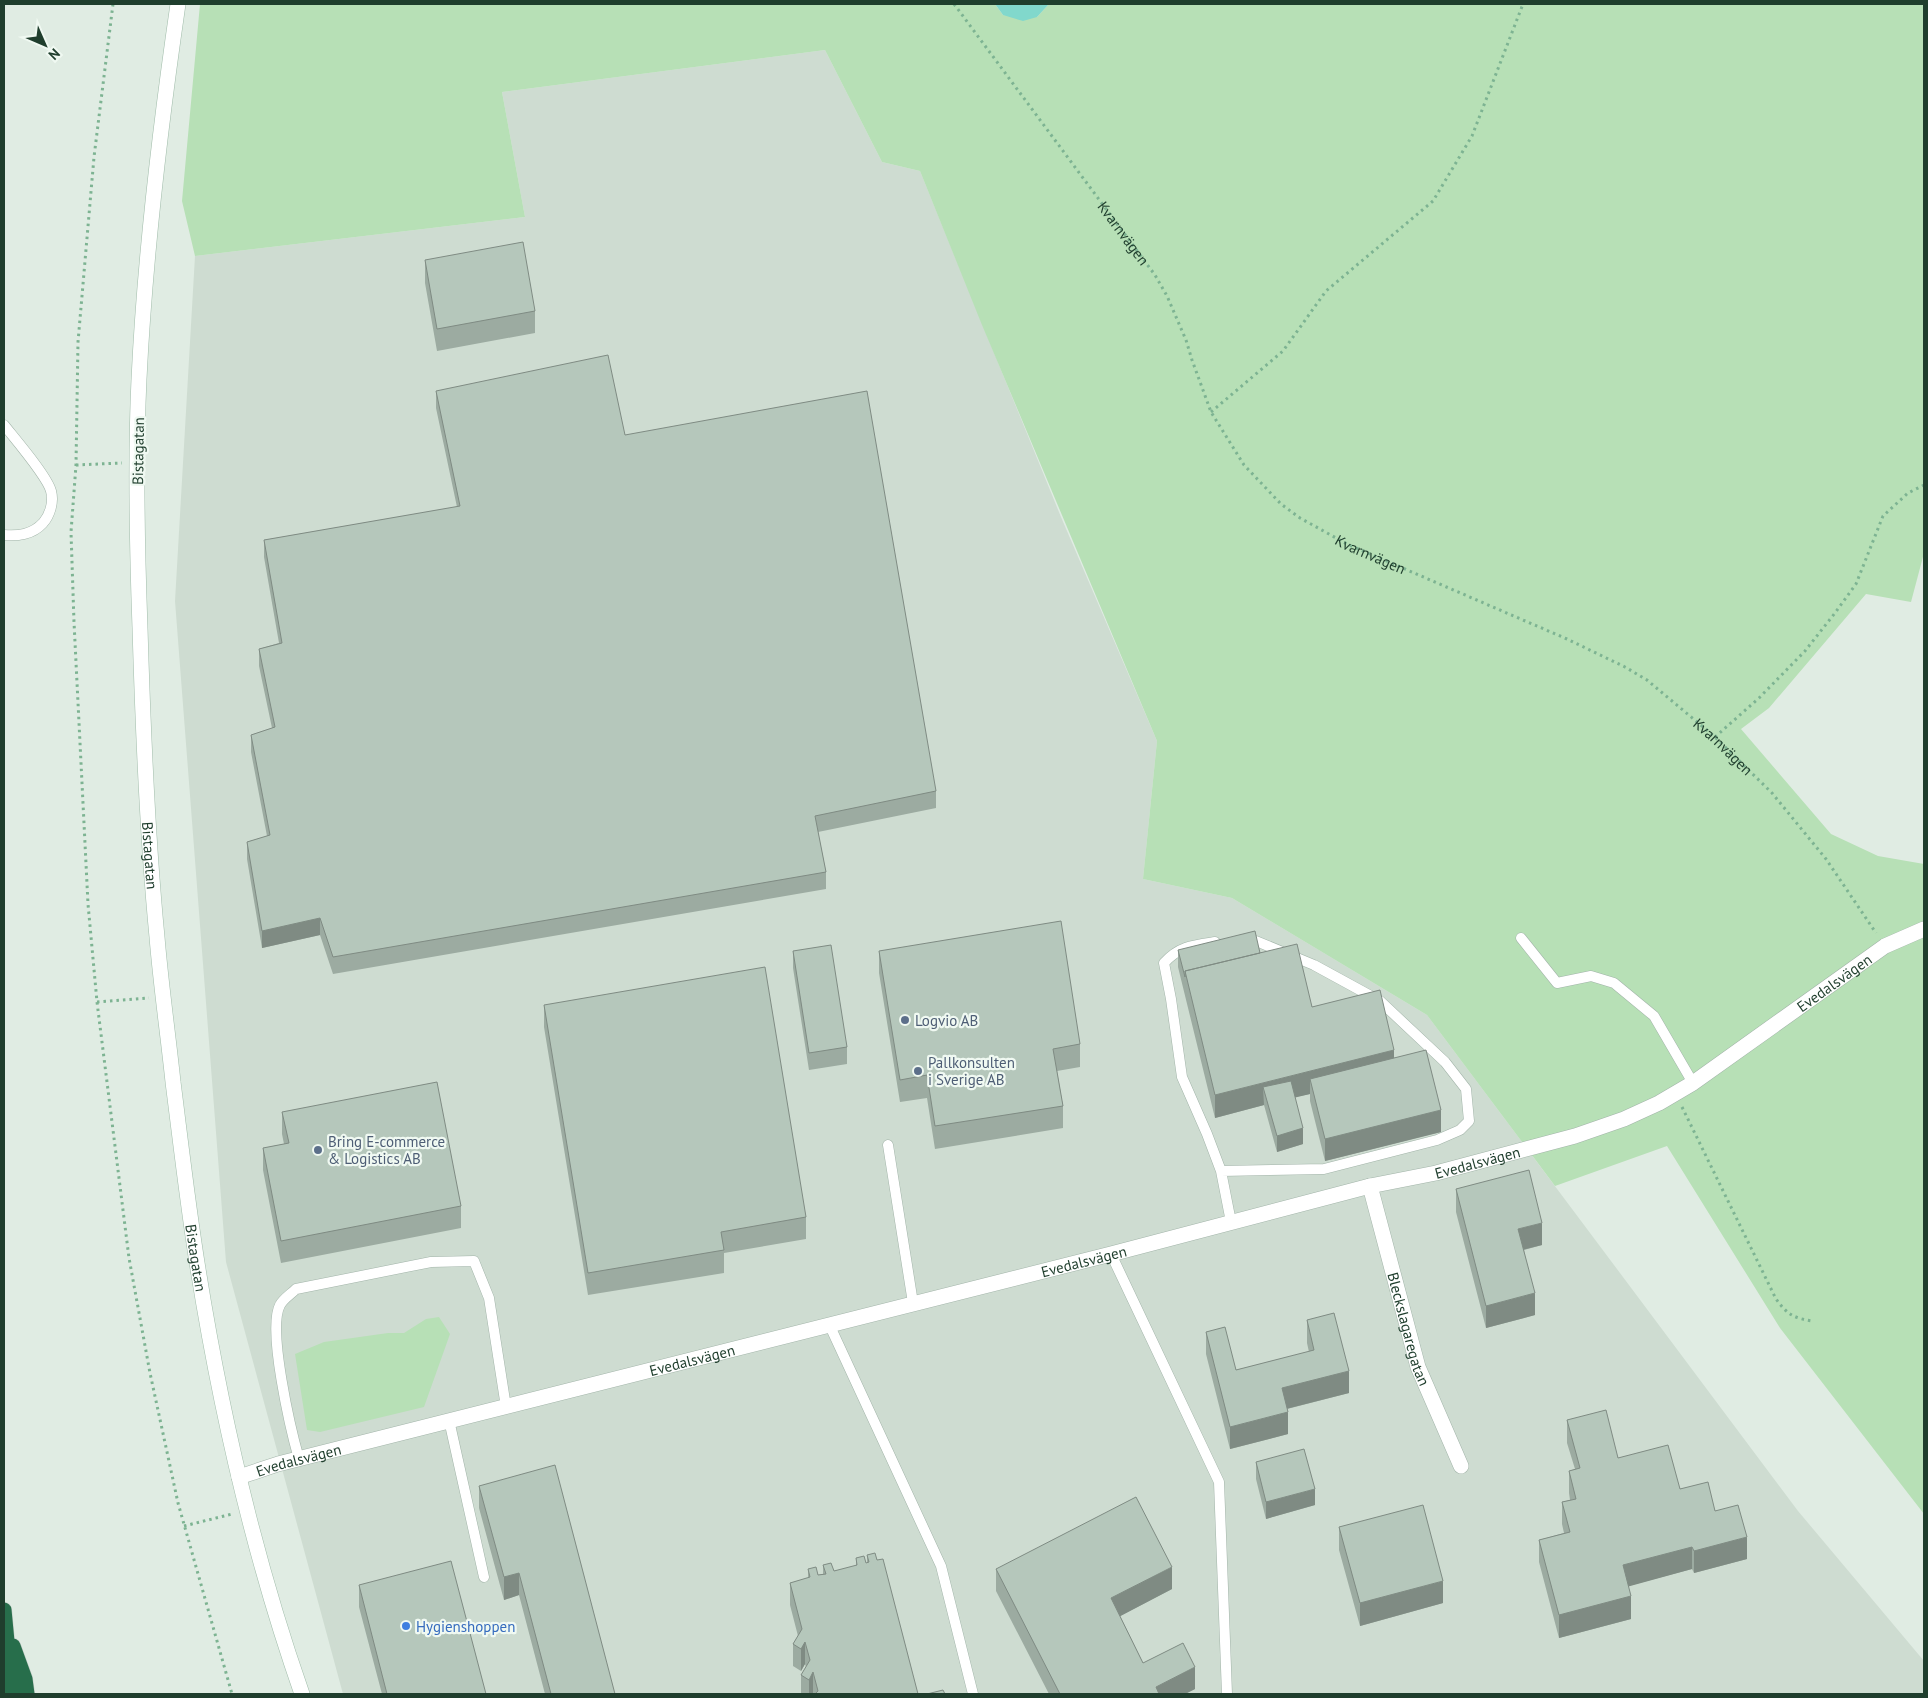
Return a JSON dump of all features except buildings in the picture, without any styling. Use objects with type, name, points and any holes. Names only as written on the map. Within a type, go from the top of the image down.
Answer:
[{"type":"highway","points":[[4,1610],[12,1694]]},
{"type":"highway","points":[[5,1626],[25,1679],[27,1694]]},
{"type":"street","name":"Bistagatan","points":[[178,4],[153,201],[140,363],[138,562],[146,788],[152,878],[163,996],[182,1158],[197,1268],[216,1372],[239,1477],[271,1598],[302,1694]]},
{"type":"street","points":[[1885,946],[1924,928]]},
{"type":"street","name":"Evedalsvägen","points":[[239,1477],[278,1464],[450,1420],[1111,1254],[1370,1186],[1436,1173],[1576,1136],[1624,1119],[1659,1103],[1693,1083],[1885,946]]},
{"type":"street","name":"Bleckslagaregatan","points":[[1370,1186],[1418,1367],[1462,1466]]},
{"type":"lane","points":[[4,425],[48,483],[52,500],[48,515],[39,527],[16,536],[4,535]]},
{"type":"lane","points":[[1521,938],[1557,982],[1591,976],[1614,983],[1654,1016],[1693,1083]]},
{"type":"lane","points":[[1221,1171],[1324,1169],[1437,1140],[1460,1130],[1468,1121],[1466,1089],[1445,1062],[1380,1002],[1314,965],[1256,941],[1233,941],[1173,952],[1164,963],[1172,998],[1182,1078],[1221,1171],[1231,1222]]},
{"type":"lane","points":[[888,1145],[913,1303]]},
{"type":"lane","points":[[1111,1254],[1219,1482],[1227,1694]]},
{"type":"lane","points":[[299,1459],[289,1422],[278,1350],[276,1319],[280,1305],[296,1289],[431,1262],[474,1261],[489,1298],[506,1407]]},
{"type":"lane","points":[[829,1324],[941,1566],[973,1694]]},
{"type":"lane","points":[[450,1420],[484,1577]]},
{"type":"path","points":[[113,4],[94,157],[78,342],[76,465],[72,532],[74,622],[88,904],[97,1002],[129,1258],[150,1373],[184,1526],[232,1694]]},
{"type":"path","name":"Kvarnvägen","points":[[954,4],[1154,275],[1167,296],[1186,340],[1212,412],[1244,465],[1281,504],[1300,518],[1347,544],[1392,565],[1536,625],[1625,667],[1671,699],[1715,737],[1772,793],[1826,859],[1885,946]]},
{"type":"path","points":[[1212,412],[1282,351],[1326,292],[1433,201],[1472,136],[1523,4]]},
{"type":"path","points":[[76,465],[138,463]]},
{"type":"path","points":[[1715,737],[1759,698],[1805,651],[1856,584],[1883,516],[1908,493],[1924,485]]},
{"type":"path","points":[[97,1002],[163,996]]},
{"type":"path","points":[[1675,1093],[1776,1299],[1787,1314],[1802,1320],[1812,1321]]},
{"type":"path","points":[[184,1526],[248,1510]]},
{"type":"shaded area","points":[[825,50],[882,162],[920,171],[1061,517],[1157,741],[1143,879],[1232,898],[1427,1015],[1798,1511],[1924,1661],[1924,1694],[343,1694],[226,1262],[175,601],[195,256],[525,217],[502,92]]},
{"type":"green space","points":[[200,4],[995,4],[1003,15],[1037,17],[1049,4],[1924,4],[1924,553],[1911,602],[1866,594],[1769,708],[1741,729],[1831,834],[1878,856],[1924,864],[1924,1514],[1780,1328],[1667,1146],[1555,1186],[1427,1015],[1232,898],[1143,879],[1157,741],[982,325],[920,171],[882,162],[825,50],[502,92],[525,217],[195,256],[182,201]]},
{"type":"green space","points":[[439,1317],[450,1334],[424,1407],[320,1432],[307,1430],[295,1354],[324,1342],[388,1333],[404,1333],[426,1319]]},
{"type":"water","points":[[995,4],[1049,4],[1037,17],[1023,21],[1003,15]]},
{"type":"place","name":"Logvio AB","points":[[905,1020]]},
{"type":"place","name":"Pallkonsulten i Sverige AB","points":[[918,1071]]},
{"type":"place","name":"Bring E-commerce & Logistics AB","points":[[318,1150]]},
{"type":"place","name":"Hygienshoppen","points":[[406,1626]]}]
